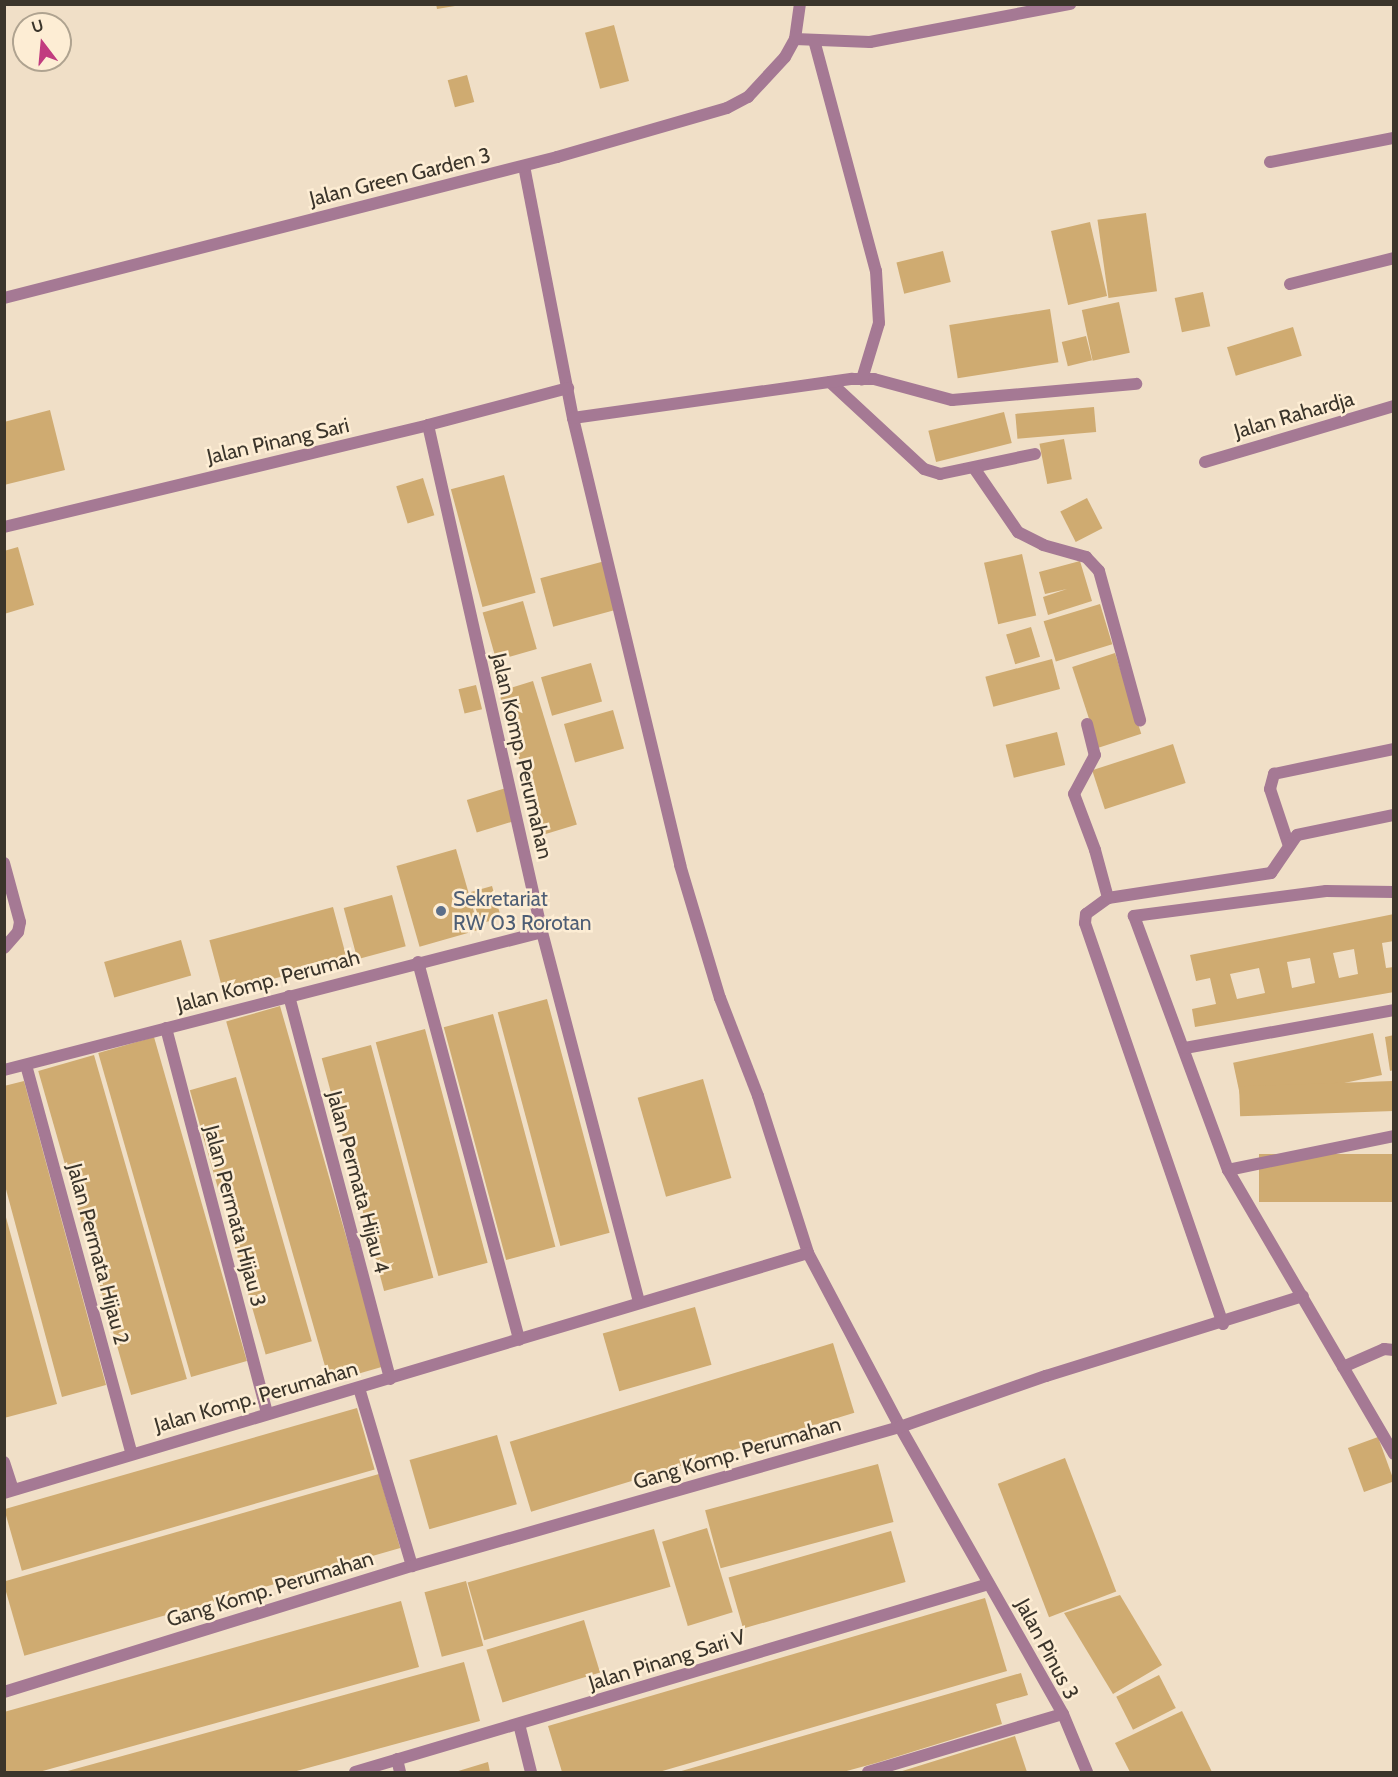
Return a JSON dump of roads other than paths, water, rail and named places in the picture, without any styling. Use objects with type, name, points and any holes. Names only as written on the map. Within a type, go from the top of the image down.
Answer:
[{"type":"street","points":[[800,4],[795,39],[870,42],[1070,4]]},
{"type":"street","name":"Jalan Green Garden 3","points":[[4,298],[524,166],[726,108],[748,97],[768,80],[795,39]]},
{"type":"street","points":[[814,40],[876,271],[879,323],[862,379]]},
{"type":"street","points":[[1270,162],[1394,138]]},
{"type":"street","name":"Jalan Pinus 3","points":[[524,166],[564,388],[680,865],[720,998],[758,1096],[808,1253],[900,1427],[1063,1714],[868,1773]]},
{"type":"street","points":[[1290,284],[1394,258]]},
{"type":"street","points":[[573,418],[862,379],[952,400],[1136,384]]},
{"type":"street","points":[[830,382],[924,469],[940,474],[1035,454]]},
{"type":"street","name":"Jalan Pinang Sari","points":[[4,526],[429,425],[564,388]]},
{"type":"street","name":"Jalan Rahardja","points":[[1205,462],[1394,406]]},
{"type":"street","name":"Jalan Komp. Perumahan","points":[[429,425],[542,932],[639,1303]]},
{"type":"street","points":[[974,468],[1018,532],[1043,546],[1086,557],[1099,571],[1140,720]]},
{"type":"street","points":[[1087,724],[1095,755],[1074,794],[1095,850],[1108,898]]},
{"type":"street","points":[[1289,846],[1270,789],[1274,774],[1394,749]]},
{"type":"street","points":[[1223,1324],[1085,923],[1089,910],[1108,898],[1271,873],[1289,846],[1302,833],[1394,815]]},
{"type":"street","points":[[4,863],[20,922],[18,933],[4,948]]},
{"type":"street","points":[[1394,892],[1326,891],[1136,914],[1228,1170],[1394,1454]]},
{"type":"street","name":"Jalan Komp. Perumah","points":[[4,1070],[542,932]]},
{"type":"street","points":[[418,962],[519,1340]]},
{"type":"street","name":"Jalan Permata Hijau 4","points":[[289,996],[390,1379]]},
{"type":"street","points":[[1185,1048],[1394,1010]]},
{"type":"street","name":"Jalan Permata Hijau 3","points":[[166,1028],[267,1413]]},
{"type":"street","name":"Jalan Permata Hijau 2","points":[[26,1065],[132,1454]]},
{"type":"street","points":[[1228,1170],[1394,1136]]},
{"type":"street","name":"Jalan Komp. Perumahan","points":[[9,1491],[808,1253]]},
{"type":"street","name":"Gang Komp. Perumahan","points":[[4,1692],[412,1566],[900,1427],[1046,1376],[1223,1324],[1303,1296]]},
{"type":"street","points":[[1343,1367],[1383,1349],[1394,1350]]},
{"type":"street","points":[[359,1388],[412,1566]]},
{"type":"street","points":[[4,1461],[9,1491]]},
{"type":"street","name":"Jalan Pinang Sari V","points":[[355,1773],[989,1584]]},
{"type":"street","points":[[1063,1714],[1087,1773]]},
{"type":"street","points":[[519,1725],[531,1773]]},
{"type":"street","points":[[397,1759],[400,1773]]},
{"type":"place","name":"Sekretariat RW 03 Rorotan","points":[[441,911]]}]
